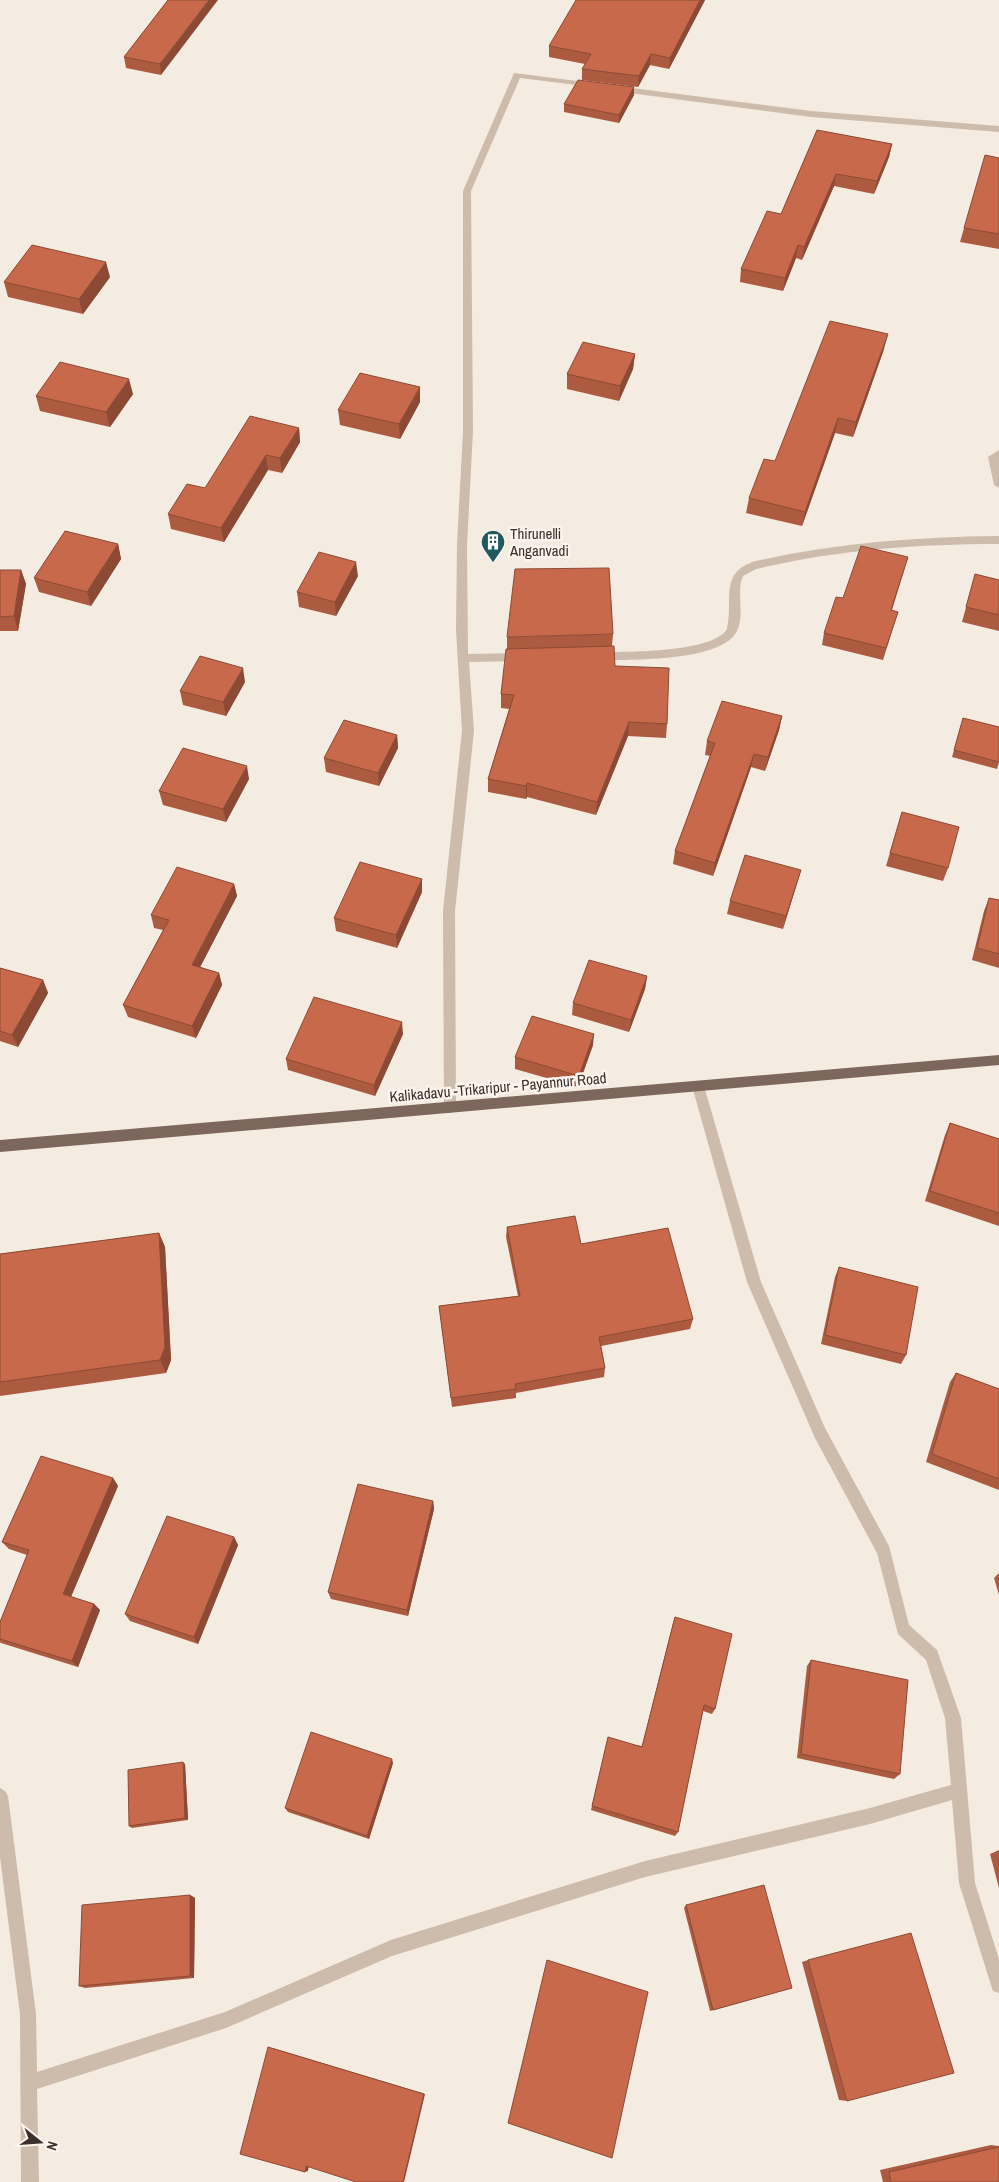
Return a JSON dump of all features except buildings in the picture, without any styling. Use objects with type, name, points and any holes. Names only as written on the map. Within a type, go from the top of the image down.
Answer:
[{"type":"main road","name":"Kalikadavu -Trikaripur - Payannur Road","points":[[0,1146],[999,1060]]},
{"type":"street","points":[[450,1108],[449,911],[468,730],[463,658],[462,545],[468,431],[469,309],[467,191],[517,76],[811,114],[999,129]]},
{"type":"street","points":[[999,452],[993,457],[999,485]]},
{"type":"street","points":[[592,656],[690,650],[715,646],[729,637],[734,620],[734,598],[737,579],[747,568],[824,552],[936,540],[999,540]]},
{"type":"street","points":[[463,658],[532,657]]},
{"type":"street","points":[[698,1086],[754,1282],[820,1432],[884,1551],[903,1629],[932,1655],[953,1718],[967,1883],[999,1985]]},
{"type":"street","points":[[29,2082],[226,2020],[401,1945],[645,1869],[870,1816],[958,1791]]},
{"type":"street","points":[[0,1796],[28,2014],[30,2182]]},
{"type":"place","name":"Thirunelli Anganvadi","points":[[493,563]]}]
